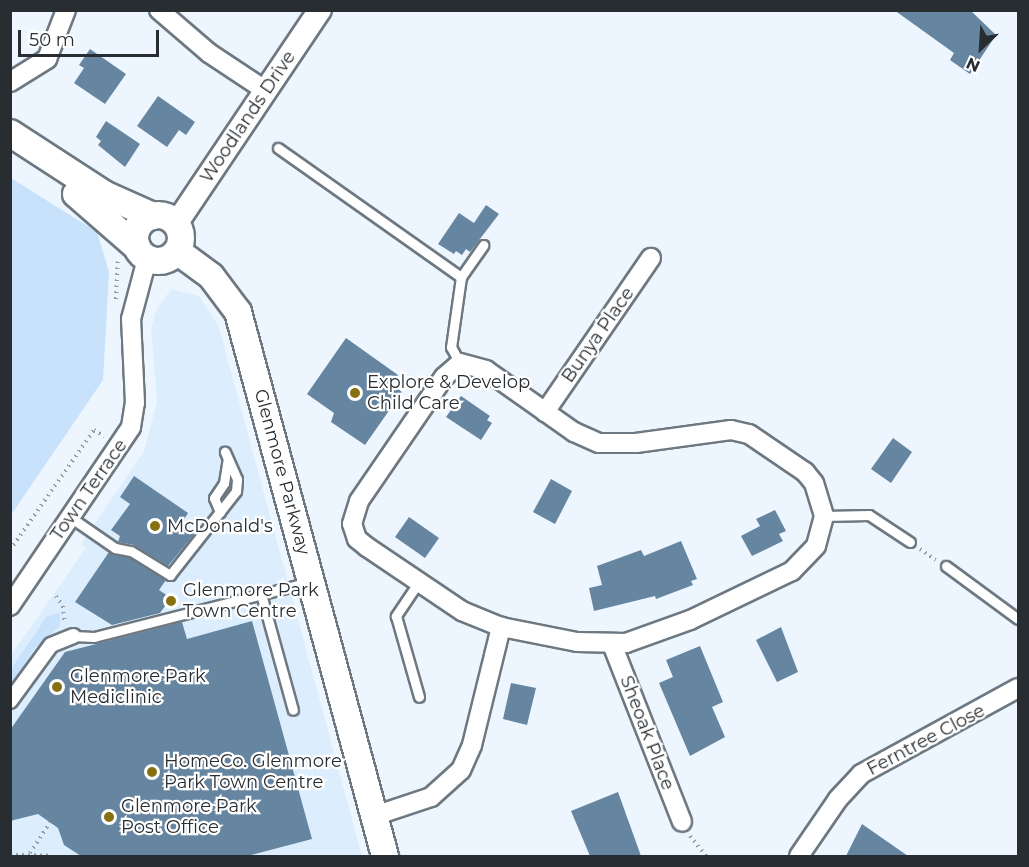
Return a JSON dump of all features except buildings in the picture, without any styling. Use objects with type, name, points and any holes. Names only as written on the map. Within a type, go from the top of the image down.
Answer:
[{"type":"main road","points":[[10,133],[104,194],[165,220],[181,237],[177,251],[160,261],[132,257],[93,206],[10,151]]},
{"type":"main road","points":[[132,257],[136,231],[165,220]]},
{"type":"main road","name":"Glenmore Parkway","points":[[177,251],[211,276],[238,312],[386,856]]},
{"type":"street","points":[[10,82],[47,59],[66,10]]},
{"type":"street","points":[[159,10],[209,53],[266,90]]},
{"type":"street","name":"Woodlands Drive","points":[[165,220],[266,90],[320,10]]},
{"type":"street","name":"Town Terrace","points":[[10,606],[131,427],[135,403],[131,319],[132,257]]},
{"type":"street","name":"Bunya Place","points":[[545,412],[651,258]]},
{"type":"street","points":[[460,363],[486,370],[545,412],[574,432],[599,443],[636,443],[731,430],[749,434],[805,472],[818,492],[824,516],[816,546],[792,571],[690,620],[641,639],[612,644],[577,642],[501,627],[462,611],[357,539],[352,515],[444,377],[460,363]]},
{"type":"street","points":[[376,815],[431,798],[461,770],[472,745],[501,627]]},
{"type":"street","points":[[10,701],[51,645],[73,636]]},
{"type":"street","name":"Sheoak Place","points":[[612,644],[682,822]]},
{"type":"street","name":"Ferntree Close","points":[[799,856],[838,799],[861,774],[1018,688]]},
{"type":"lane","points":[[278,148],[461,277]]},
{"type":"lane","points":[[460,363],[451,347],[461,277],[483,245]]},
{"type":"lane","points":[[70,517],[114,548],[131,550],[170,576],[220,512],[236,491],[237,479],[226,456],[224,483],[214,498],[220,512]]},
{"type":"lane","points":[[824,516],[869,515],[910,542]]},
{"type":"lane","points":[[946,566],[1018,619]]},
{"type":"lane","points":[[73,636],[94,637],[312,581]]},
{"type":"lane","points":[[418,583],[396,616],[419,697]]},
{"type":"lane","points":[[261,594],[293,710]]},
{"type":"path","points":[[115,308],[118,271],[132,257]]},
{"type":"path","points":[[118,271],[132,257]]},
{"type":"path","points":[[10,550],[94,430],[108,439],[113,430]]},
{"type":"path","points":[[910,542],[946,566]]},
{"type":"path","points":[[56,596],[63,606],[65,621]]},
{"type":"path","points":[[30,853],[50,822]]},
{"type":"path","points":[[682,822],[706,856]]},
{"type":"path","points":[[10,855],[30,853],[50,856]]},
{"type":"shaded area","points":[[11,178],[97,232],[109,272],[103,380],[11,515]]},
{"type":"shaded area","name":"Glenmore Park Town Centre","points":[[171,289],[199,296],[219,327],[362,856],[11,856],[11,655],[86,548],[81,544],[144,451],[157,402],[151,328],[157,309]]},
{"type":"shaded area","points":[[60,613],[60,626],[34,649],[11,684],[11,669],[47,616]]},
{"type":"place","name":"Explore & Develop Child Care","points":[[355,393]]},
{"type":"place","name":"McDonald's","points":[[155,526]]},
{"type":"place","name":"Glenmore Park Town Centre","points":[[171,601]]},
{"type":"place","name":"Glenmore Park Mediclinic","points":[[57,687]]},
{"type":"place","name":"HomeCo. Glenmore Park Town Centre","points":[[152,772]]},
{"type":"place","name":"Glenmore Park Post Office","points":[[109,817]]}]
